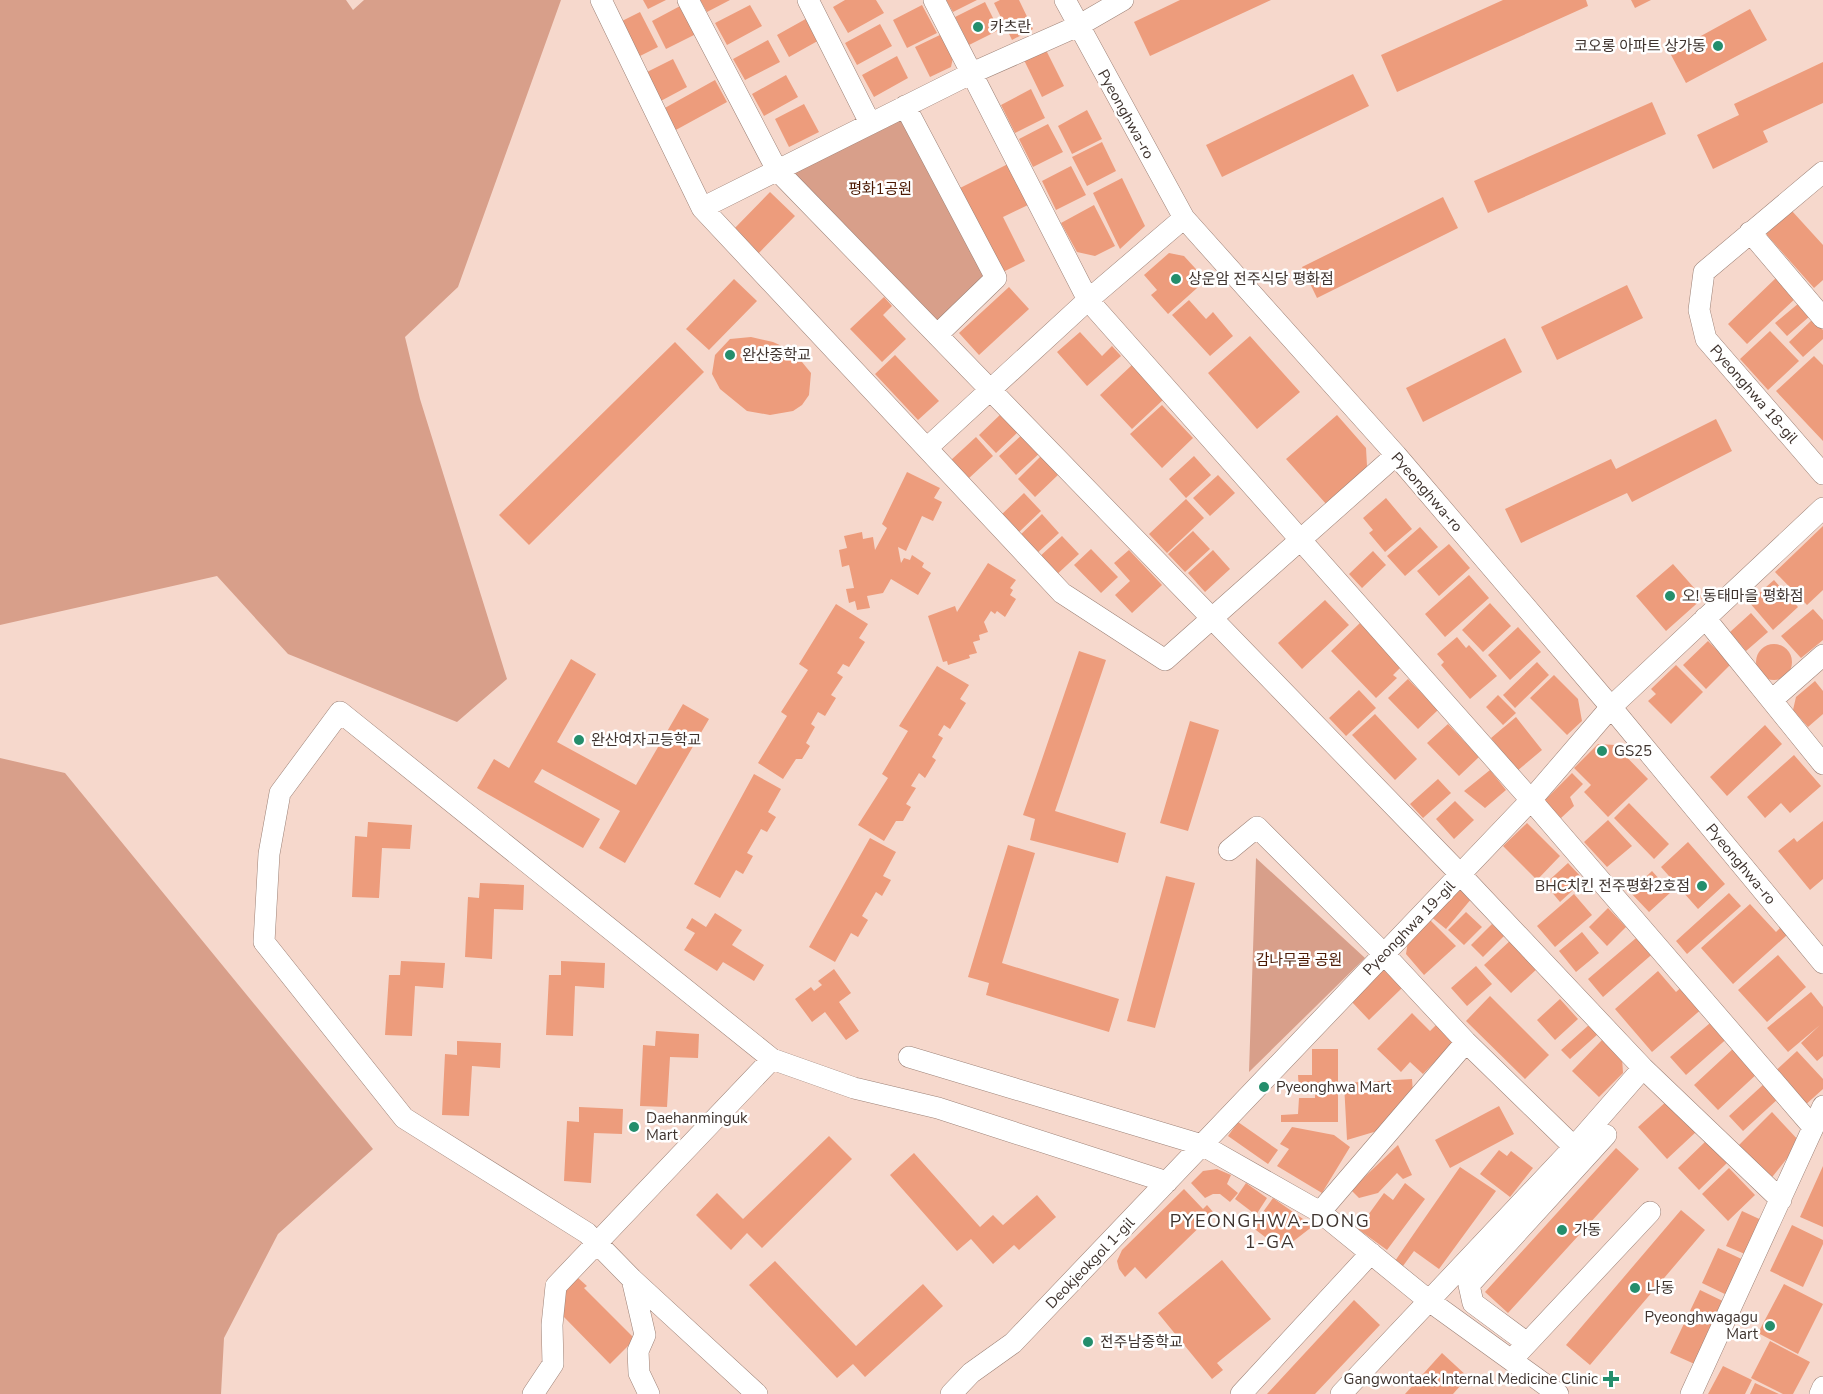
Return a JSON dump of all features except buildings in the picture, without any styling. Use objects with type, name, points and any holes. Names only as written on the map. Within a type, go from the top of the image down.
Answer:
[{"type":"street","points":[[601,0],[702,208],[1062,593],[1165,660],[1396,456]]},
{"type":"street","points":[[688,0],[777,170],[1460,874],[1643,1068],[1781,1200]]},
{"type":"street","points":[[808,0],[870,123]]},
{"type":"street","points":[[934,0],[1088,300],[1531,801],[1813,1127]]},
{"type":"street","name":"Pyeonghwa-ro","points":[[1065,0],[1184,218],[1396,456],[1611,707],[1823,963]]},
{"type":"street","points":[[702,208],[972,73],[1078,26],[1123,0]]},
{"type":"street","points":[[905,106],[996,278],[937,335]]},
{"type":"street","points":[[1823,172],[1750,232],[1823,318]]},
{"type":"street","points":[[927,448],[1088,300],[1184,218]]},
{"type":"street","name":"Pyeonghwa 18-gil","points":[[1750,232],[1704,272],[1700,310],[1706,339],[1823,474]]},
{"type":"street","points":[[1611,707],[1823,508]]},
{"type":"street","points":[[1705,618],[1823,764]]},
{"type":"street","points":[[1772,700],[1823,655]]},
{"type":"street","name":"Pyeonghwa 19-gil","points":[[1202,1145],[1531,801],[1611,707]]},
{"type":"street","points":[[757,1394],[587,1233],[404,1118],[264,942],[269,854],[280,793],[340,712],[772,1059],[854,1088],[938,1108],[1167,1182]]},
{"type":"street","points":[[1229,850],[1257,827],[1384,954],[1466,1042],[1574,1148]]},
{"type":"street","points":[[1320,1212],[1466,1042]]},
{"type":"street","points":[[909,1057],[1202,1145],[1320,1212],[1428,1300],[1558,1394]]},
{"type":"street","points":[[533,1394],[553,1364],[552,1325],[556,1286],[772,1059]]},
{"type":"street","points":[[1341,1394],[1574,1148],[1643,1068]]},
{"type":"street","points":[[1691,1394],[1823,1106]]},
{"type":"street","points":[[1527,1343],[1473,1303],[1469,1285],[1606,1135]]},
{"type":"street","name":"Deokjeokgol 1-gil","points":[[951,1394],[972,1373],[1013,1343],[1202,1145]]},
{"type":"street","points":[[1511,1360],[1650,1212]]},
{"type":"street","points":[[1241,1394],[1371,1253]]},
{"type":"street","points":[[632,1278],[645,1335],[638,1351],[639,1372],[649,1394]]},
{"type":"street","points":[[1820,1394],[1823,1387]]},
{"type":"green space","points":[[0,0],[346,0],[353,10],[364,0],[561,0],[458,287],[405,337],[420,399],[507,679],[457,722],[288,654],[217,576],[0,625]]},
{"type":"green space","name":"평화1공원","points":[[905,106],[996,278],[937,335],[777,170]]},
{"type":"green space","points":[[0,758],[65,773],[373,1149],[278,1234],[224,1338],[221,1394],[0,1394]]},
{"type":"green space","name":"감나무골 공원","points":[[1256,858],[1365,958],[1249,1072]]},
{"type":"place","name":"카츠란","points":[[978,27]]},
{"type":"place","name":"코오롱 아파트 상가동","points":[[1718,46]]},
{"type":"place","name":"상운암 전주식당 평화점","points":[[1176,279]]},
{"type":"place","name":"완산중학교","points":[[730,355]]},
{"type":"place","name":"오! 동태마을 평화점","points":[[1670,596]]},
{"type":"place","name":"완산여자고등학교","points":[[579,740]]},
{"type":"place","name":"GS25","points":[[1602,751]]},
{"type":"place","name":"BHC치킨 전주평화2호점","points":[[1702,886]]},
{"type":"place","name":"Pyeonghwa Mart","points":[[1264,1087]]},
{"type":"place","name":"Daehanminguk Mart","points":[[634,1127]]},
{"type":"place","name":"가동","points":[[1562,1230]]},
{"type":"place","name":"나동","points":[[1635,1288]]},
{"type":"place","name":"Pyeonghwagagu Mart","points":[[1770,1326]]},
{"type":"place","name":"전주남중학교","points":[[1088,1342]]},
{"type":"place","name":"Gangwontaek Internal Medicine Clinic","points":[[1611,1379]]},
{"type":"district","name":"PYEONGHWA-DONG 1-GA","points":[[1270,1231]]}]
